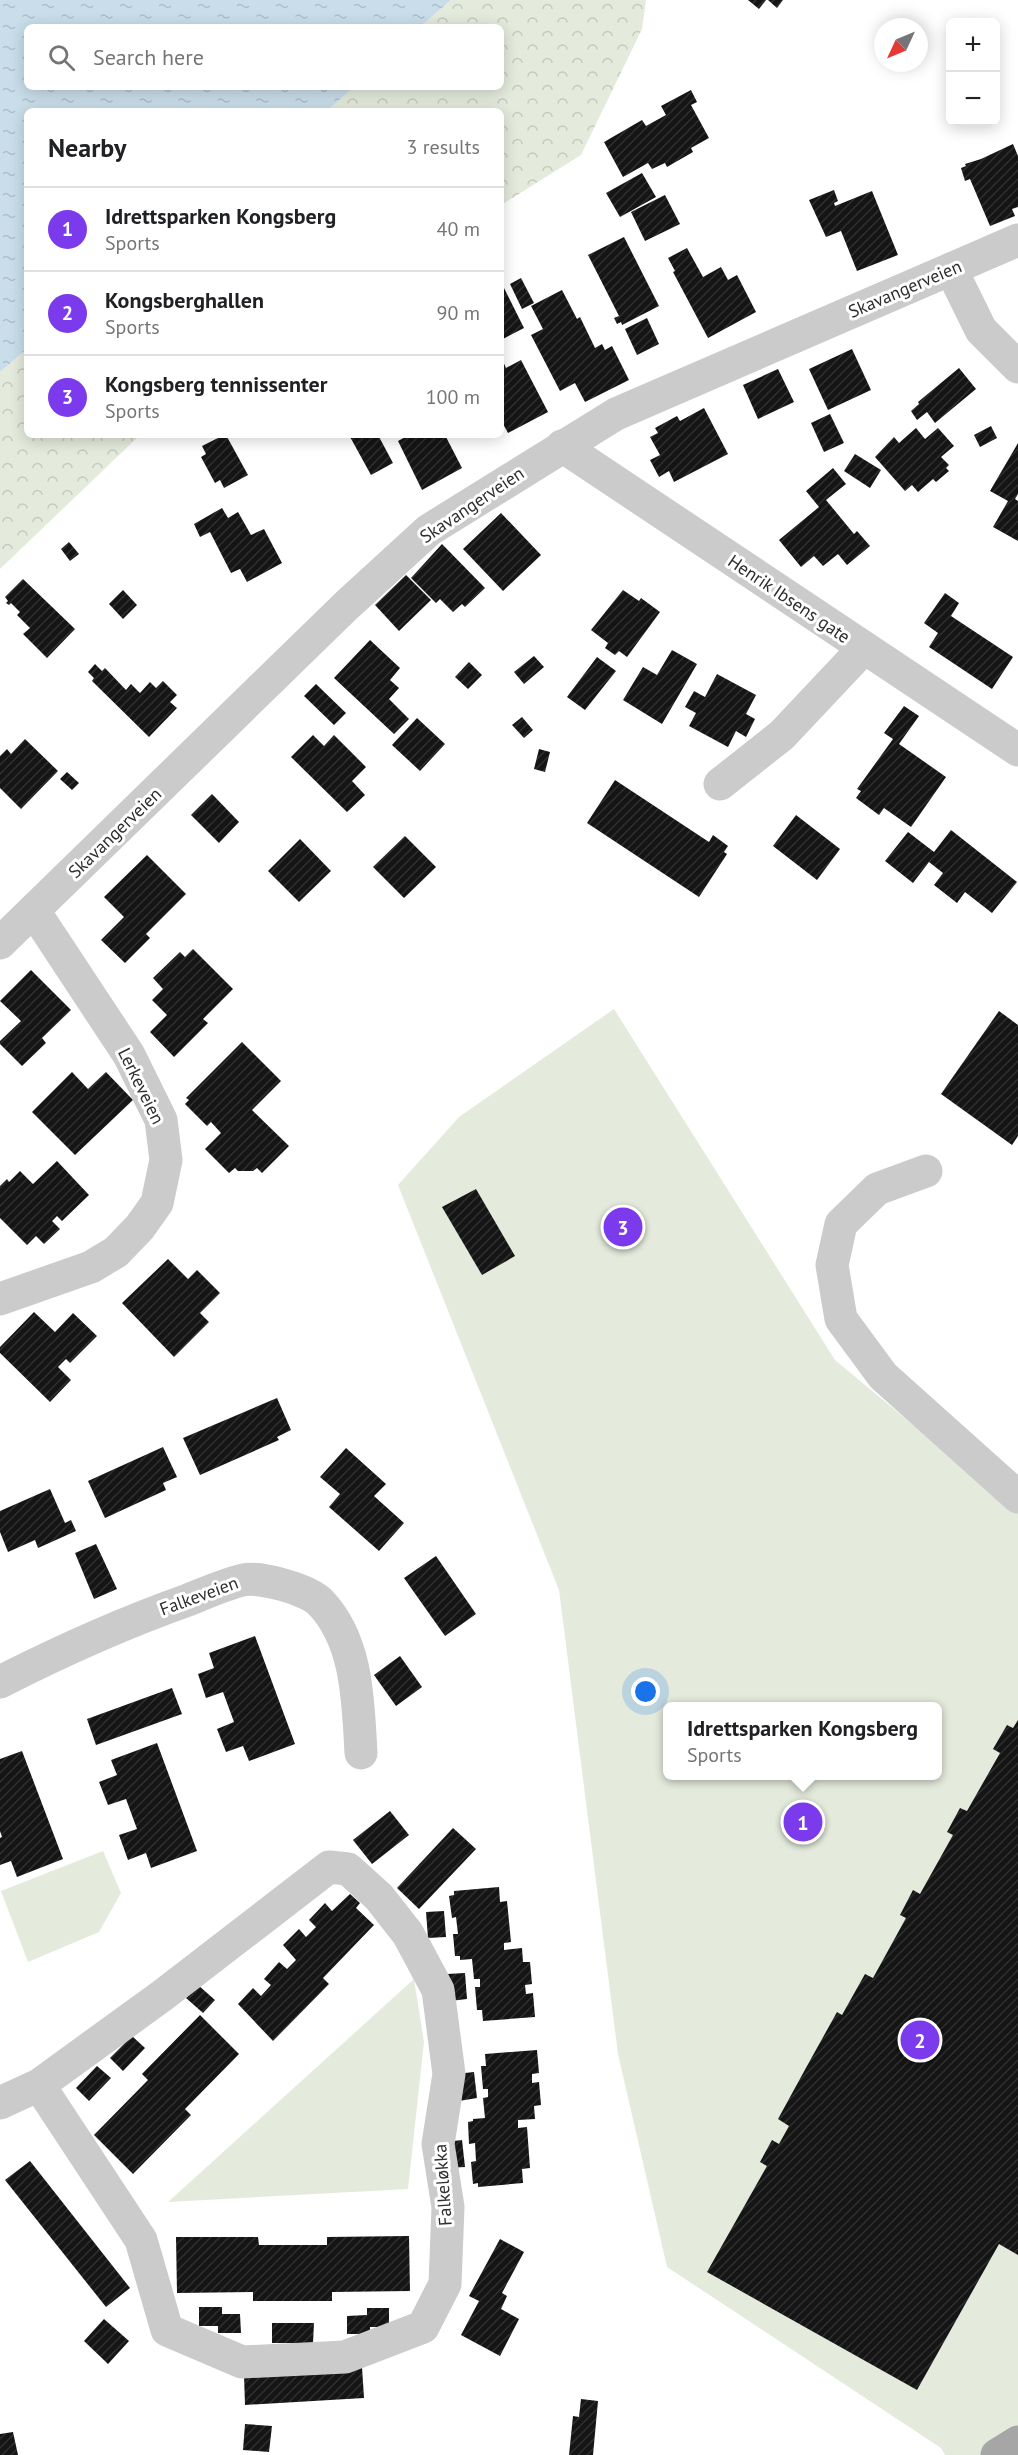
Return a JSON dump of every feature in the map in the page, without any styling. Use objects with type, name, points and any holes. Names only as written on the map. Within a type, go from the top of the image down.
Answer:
[{"type":"main road","points":[[997,2455],[1018,2442]]},
{"type":"street","name":"Skavangerveien","points":[[0,943],[347,605],[429,530],[616,414],[1018,240]]},
{"type":"street","points":[[951,269],[981,330],[1018,367]]},
{"type":"street","name":"Henrik Ibsens gate","points":[[562,446],[863,649],[1018,750]]},
{"type":"street","points":[[720,784],[783,735],[863,649]]},
{"type":"street","name":"Lerkeveien","points":[[0,1299],[91,1267],[116,1252],[140,1227],[157,1203],[166,1160],[161,1120],[129,1055],[34,911]]},
{"type":"street","points":[[926,1171],[877,1189],[841,1224],[832,1265],[842,1319],[883,1376],[1018,1497]]},
{"type":"street","name":"Falkeveien","points":[[0,1682],[53,1655],[157,1611],[245,1579],[282,1584],[319,1601],[342,1634],[354,1673],[361,1753]]},
{"type":"street","name":"Falkeløkka","points":[[0,2103],[39,2085],[163,1995],[329,1867],[348,1869],[378,1897],[408,1934],[438,1990],[449,2074],[438,2144],[448,2207],[445,2284],[423,2327],[345,2357],[242,2362],[167,2330],[141,2240],[39,2085]]},
{"type":"green space","points":[[451,0],[646,0],[642,29],[581,155],[504,203],[504,108],[330,108],[351,90],[504,90],[504,24],[423,24]]},
{"type":"green space","points":[[24,352],[24,438],[137,438],[0,569],[0,372]]},
{"type":"green space","points":[[614,1009],[835,1360],[1018,1512],[1018,2455],[945,2455],[941,2448],[667,2267],[618,2054],[559,1590],[398,1185],[459,1117]]},
{"type":"green space","points":[[103,1851],[121,1893],[99,1932],[28,1962],[1,1891]]},
{"type":"green space","points":[[414,1979],[424,2042],[408,2189],[168,2202]]},
{"type":"water","points":[[0,0],[451,0],[423,24],[24,24],[24,90],[351,90],[330,108],[24,108],[24,352],[0,372]]},
{"type":"building","points":[[748,0],[766,0],[759,9]]},
{"type":"building","points":[[768,0],[783,0],[777,8]]},
{"type":"building","points":[[691,90],[697,102],[691,105],[709,138],[691,148],[693,152],[667,167],[665,163],[652,169],[648,163],[623,177],[604,142],[642,120],[646,126],[666,115],[661,106]]},
{"type":"building","points":[[1013,144],[1018,156],[1018,207],[1012,209],[1015,216],[990,226],[970,179],[965,181],[961,168],[966,166],[965,164]]},
{"type":"building","points":[[642,173],[656,197],[620,217],[606,193]]},
{"type":"building","points":[[834,190],[838,201],[834,203],[835,206],[872,191],[898,255],[857,271],[841,231],[826,237],[809,200]]},
{"type":"building","points":[[665,195],[680,224],[645,241],[631,212]]},
{"type":"building","points":[[624,237],[659,306],[622,325],[621,322],[617,324],[614,318],[619,316],[588,255]]},
{"type":"building","points":[[687,248],[703,277],[721,267],[728,280],[737,275],[756,312],[708,338],[668,258]]},
{"type":"building","points":[[521,278],[534,303],[522,309],[510,284]]},
{"type":"building","points":[[504,288],[524,328],[504,338]]},
{"type":"building","points":[[562,290],[577,319],[580,317],[595,348],[602,344],[605,350],[612,346],[629,380],[585,402],[575,383],[560,391],[531,335],[543,329],[531,306]]},
{"type":"building","points":[[647,318],[659,344],[637,355],[625,329]]},
{"type":"building","points":[[852,349],[871,390],[828,410],[809,369]]},
{"type":"building","points":[[521,360],[548,412],[508,433],[504,426],[504,364],[506,368]]},
{"type":"building","points":[[959,368],[976,389],[935,423],[927,412],[917,420],[911,411],[919,404],[918,402]]},
{"type":"building","points":[[778,369],[794,402],[758,419],[743,385]]},
{"type":"building","points":[[704,408],[728,454],[674,482],[669,471],[659,477],[650,460],[660,455],[650,437],[658,433],[655,428],[677,416],[680,421]]},
{"type":"building","points":[[830,414],[844,443],[824,452],[811,423]]},
{"type":"building","points":[[991,426],[997,438],[980,447],[974,435]]},
{"type":"building","points":[[916,428],[925,439],[938,428],[954,446],[941,457],[949,465],[946,468],[949,471],[936,482],[933,479],[918,492],[912,485],[905,491],[875,457],[894,437],[899,443]]},
{"type":"building","points":[[218,438],[228,438],[248,475],[224,488],[220,480],[215,483],[201,457],[206,454],[202,446]]},
{"type":"building","points":[[351,438],[380,438],[393,463],[371,475]]},
{"type":"building","points":[[404,438],[447,438],[462,468],[422,490],[398,441]]},
{"type":"building","points":[[1018,443],[1018,494],[1015,499],[1018,501],[1018,541],[993,527],[1008,501],[990,491]]},
{"type":"building","points":[[855,454],[881,470],[870,488],[844,471]]},
{"type":"building","points":[[833,468],[846,484],[826,500],[854,534],[857,531],[870,546],[847,565],[838,554],[823,566],[814,556],[801,567],[779,540],[819,507],[806,491]]},
{"type":"building","points":[[222,508],[228,518],[238,512],[251,535],[264,529],[282,563],[247,582],[240,569],[231,573],[210,532],[200,537],[194,524]]},
{"type":"building","points":[[501,513],[541,555],[503,591],[463,549]]},
{"type":"building","points":[[69,542],[79,554],[70,561],[61,549]]},
{"type":"building","points":[[442,544],[485,588],[465,607],[462,604],[453,612],[440,599],[436,603],[411,578]]},
{"type":"building","points":[[406,575],[431,600],[399,631],[375,605]]},
{"type":"building","points":[[23,579],[75,629],[47,658],[23,634],[30,628],[17,615],[20,612],[11,603],[9,605],[6,603],[8,601],[5,597]]},
{"type":"building","points":[[123,590],[137,605],[123,619],[109,604]]},
{"type":"building","points":[[623,590],[639,601],[641,598],[660,612],[627,657],[619,651],[615,655],[605,648],[608,643],[591,630]]},
{"type":"building","points":[[945,593],[959,603],[951,616],[1013,657],[992,689],[929,647],[938,633],[924,623]]},
{"type":"building","points":[[370,640],[400,668],[390,680],[399,688],[389,699],[409,719],[394,734],[334,678]]},
{"type":"building","points":[[672,650],[697,664],[662,724],[623,700],[643,667],[657,675]]},
{"type":"building","points":[[534,656],[544,667],[524,684],[514,672]]},
{"type":"building","points":[[597,657],[616,671],[585,710],[567,697]]},
{"type":"building","points":[[469,662],[482,675],[468,689],[455,677]]},
{"type":"building","points":[[95,664],[102,671],[105,668],[126,690],[131,684],[140,693],[150,682],[156,688],[163,681],[177,695],[170,702],[177,708],[149,737],[92,681],[94,678],[88,672]]},
{"type":"building","points":[[717,674],[756,695],[746,714],[755,719],[746,737],[736,731],[728,747],[689,726],[696,713],[685,707],[694,691],[705,697]]},
{"type":"building","points":[[316,684],[346,713],[334,725],[304,696]]},
{"type":"building","points":[[904,706],[919,716],[899,744],[946,777],[911,827],[884,808],[879,815],[856,798],[861,791],[857,789],[893,739],[884,733]]},
{"type":"building","points":[[522,717],[533,730],[524,738],[512,725]]},
{"type":"building","points":[[417,718],[445,744],[420,771],[392,745]]},
{"type":"building","points":[[313,735],[324,746],[334,735],[366,767],[352,781],[365,795],[347,812],[291,757]]},
{"type":"building","points":[[25,739],[58,771],[21,809],[0,788],[0,756],[7,749],[11,754]]},
{"type":"building","points":[[539,749],[550,752],[545,772],[534,769]]},
{"type":"building","points":[[67,772],[79,783],[72,790],[60,779]]},
{"type":"building","points":[[615,780],[709,842],[713,835],[728,846],[724,852],[727,854],[699,897],[587,823]]},
{"type":"building","points":[[212,794],[239,822],[219,843],[191,815]]},
{"type":"building","points":[[796,815],[840,849],[817,880],[773,846]]},
{"type":"building","points":[[951,830],[1017,882],[992,913],[965,892],[957,903],[934,885],[943,873],[929,862],[913,883],[885,861],[908,832],[934,852]]},
{"type":"building","points":[[405,836],[436,867],[404,898],[373,867]]},
{"type":"building","points":[[300,839],[331,871],[299,902],[268,871]]},
{"type":"building","points":[[147,855],[186,894],[146,934],[150,938],[125,963],[101,940],[124,917],[104,897]]},
{"type":"building","points":[[193,949],[233,989],[203,1019],[208,1023],[174,1057],[150,1032],[167,1015],[152,1000],[163,989],[153,978],[180,952],[185,957]]},
{"type":"building","points":[[31,970],[71,1010],[42,1038],[46,1043],[22,1066],[0,1044],[0,1041],[21,1021],[0,1001]]},
{"type":"building","points":[[999,1011],[1018,1025],[1018,1136],[1012,1145],[941,1094]]},
{"type":"building","points":[[242,1042],[281,1081],[252,1110],[289,1146],[262,1173],[257,1168],[253,1171],[238,1171],[235,1168],[229,1173],[205,1149],[221,1133],[211,1122],[207,1126],[185,1104],[189,1100],[186,1098]]},
{"type":"building","points":[[72,1072],[88,1089],[106,1072],[133,1100],[75,1155],[32,1112]]},
{"type":"building","points":[[57,1161],[89,1195],[62,1221],[57,1216],[52,1221],[60,1229],[44,1244],[36,1236],[27,1245],[0,1218],[0,1186],[7,1179],[9,1182],[20,1171],[33,1184]]},
{"type":"building","points":[[476,1189],[515,1256],[482,1275],[442,1207]]},
{"type":"building","points":[[168,1259],[188,1279],[197,1270],[220,1293],[200,1313],[209,1322],[174,1357],[122,1303]]},
{"type":"building","points":[[34,1312],[55,1332],[73,1313],[97,1336],[70,1363],[66,1359],[58,1367],[71,1380],[50,1402],[0,1353],[0,1347]]},
{"type":"building","points":[[277,1398],[291,1430],[277,1437],[279,1440],[200,1475],[183,1438]]},
{"type":"building","points":[[163,1447],[177,1477],[163,1483],[166,1490],[105,1518],[88,1481]]},
{"type":"building","points":[[346,1448],[386,1484],[374,1496],[404,1523],[379,1551],[329,1507],[340,1494],[320,1477]]},
{"type":"building","points":[[50,1489],[65,1523],[71,1520],[76,1531],[38,1548],[35,1540],[8,1552],[0,1532],[0,1511]]},
{"type":"building","points":[[96,1544],[117,1589],[94,1599],[75,1553]]},
{"type":"building","points":[[436,1556],[476,1614],[445,1636],[404,1578]]},
{"type":"building","points":[[255,1636],[295,1744],[249,1761],[243,1746],[226,1752],[217,1729],[234,1722],[223,1692],[206,1698],[198,1674],[214,1668],[209,1653]]},
{"type":"building","points":[[400,1656],[422,1687],[396,1706],[374,1675]]},
{"type":"building","points":[[172,1688],[182,1714],[96,1745],[87,1719]]},
{"type":"building","points":[[1018,1720],[1018,2255],[999,2244],[917,2390],[707,2272],[767,2166],[760,2162],[772,2140],[779,2144],[789,2126],[778,2119],[837,2012],[842,2015],[865,1974],[873,1978],[906,1918],[900,1915],[913,1890],[920,1894],[953,1835],[947,1832],[960,1808],[967,1811],[1000,1753],[993,1749],[1007,1725],[1013,1728]]},
{"type":"building","points":[[157,1743],[197,1851],[151,1868],[146,1853],[128,1860],[119,1835],[137,1829],[126,1799],[108,1805],[99,1782],[117,1775],[111,1760]]},
{"type":"building","points":[[22,1751],[63,1859],[17,1877],[11,1861],[0,1865],[0,1838],[2,1837],[0,1831],[0,1759]]},
{"type":"building","points":[[390,1811],[409,1835],[372,1864],[353,1840]]},
{"type":"building","points":[[453,1828],[476,1849],[419,1909],[397,1888]]},
{"type":"building","points":[[499,1887],[500,1902],[507,1901],[511,1942],[504,1943],[504,1950],[522,1948],[523,1962],[530,1962],[532,1984],[525,1985],[526,1994],[533,1993],[535,2017],[483,2021],[482,2010],[477,2010],[475,1987],[480,1987],[480,1979],[474,1979],[472,1959],[460,1960],[460,1956],[455,1956],[453,1934],[458,1934],[456,1917],[452,1918],[449,1896],[454,1895],[454,1891]]},
{"type":"building","points":[[350,1894],[360,1903],[356,1908],[374,1925],[323,1978],[329,1984],[273,2041],[238,2004],[253,1988],[261,1996],[271,1985],[264,1979],[279,1962],[287,1969],[296,1960],[283,1945],[299,1929],[306,1937],[316,1927],[309,1920],[325,1903],[332,1911]]},
{"type":"building","points":[[444,1911],[446,1937],[428,1938],[426,1912]]},
{"type":"building","points":[[465,1973],[467,1999],[450,2001],[447,1974]]},
{"type":"building","points":[[198,1985],[215,2000],[203,2013],[186,1998]]},
{"type":"building","points":[[200,2015],[239,2054],[185,2109],[191,2115],[133,2174],[94,2135],[148,2080],[142,2074]]},
{"type":"building","points":[[132,2036],[145,2048],[123,2071],[110,2058]]},
{"type":"building","points":[[537,2050],[539,2073],[532,2074],[532,2083],[539,2082],[541,2105],[534,2106],[535,2119],[518,2120],[518,2128],[527,2127],[530,2168],[522,2169],[523,2183],[478,2187],[478,2183],[473,2184],[471,2162],[476,2161],[475,2143],[469,2144],[468,2122],[485,2118],[483,2098],[488,2097],[488,2089],[483,2089],[481,2066],[486,2066],[485,2054]]},
{"type":"building","points":[[97,2066],[111,2078],[89,2101],[76,2088]]},
{"type":"building","points":[[474,2072],[477,2098],[459,2101],[456,2074]]},
{"type":"building","points":[[462,2140],[465,2167],[447,2168],[445,2142]]},
{"type":"building","points":[[30,2161],[130,2288],[106,2307],[5,2180]]},
{"type":"building","points":[[409,2236],[410,2291],[332,2292],[332,2301],[253,2301],[253,2292],[177,2293],[176,2237],[258,2237],[259,2245],[327,2245],[327,2237]]},
{"type":"building","points":[[500,2239],[524,2252],[502,2293],[507,2296],[501,2309],[519,2319],[500,2356],[461,2335],[479,2301],[469,2296]]},
{"type":"building","points":[[199,2307],[222,2307],[222,2314],[240,2314],[241,2333],[218,2333],[218,2326],[199,2326]]},
{"type":"building","points":[[367,2308],[389,2308],[389,2327],[370,2327],[370,2334],[347,2334],[347,2316],[367,2315]]},
{"type":"building","points":[[104,2319],[129,2341],[108,2364],[84,2341]]},
{"type":"building","points":[[272,2323],[314,2323],[313,2343],[272,2343]]},
{"type":"building","points":[[362,2367],[364,2398],[245,2405],[244,2375]]},
{"type":"building","points":[[581,2399],[598,2401],[593,2455],[569,2455],[573,2416],[579,2417]]},
{"type":"building","points":[[245,2424],[272,2426],[269,2452],[243,2450]]},
{"type":"building","points":[[13,2432],[18,2455],[0,2455],[0,2434]]},
{"type":"place","name":"Kongsberg tennissenter","points":[[623,1227]]},
{"type":"place","name":"Idrettsparken Kongsberg","points":[[803,1822]]},
{"type":"place","name":"Kongsberghallen","points":[[920,2040]]}]
